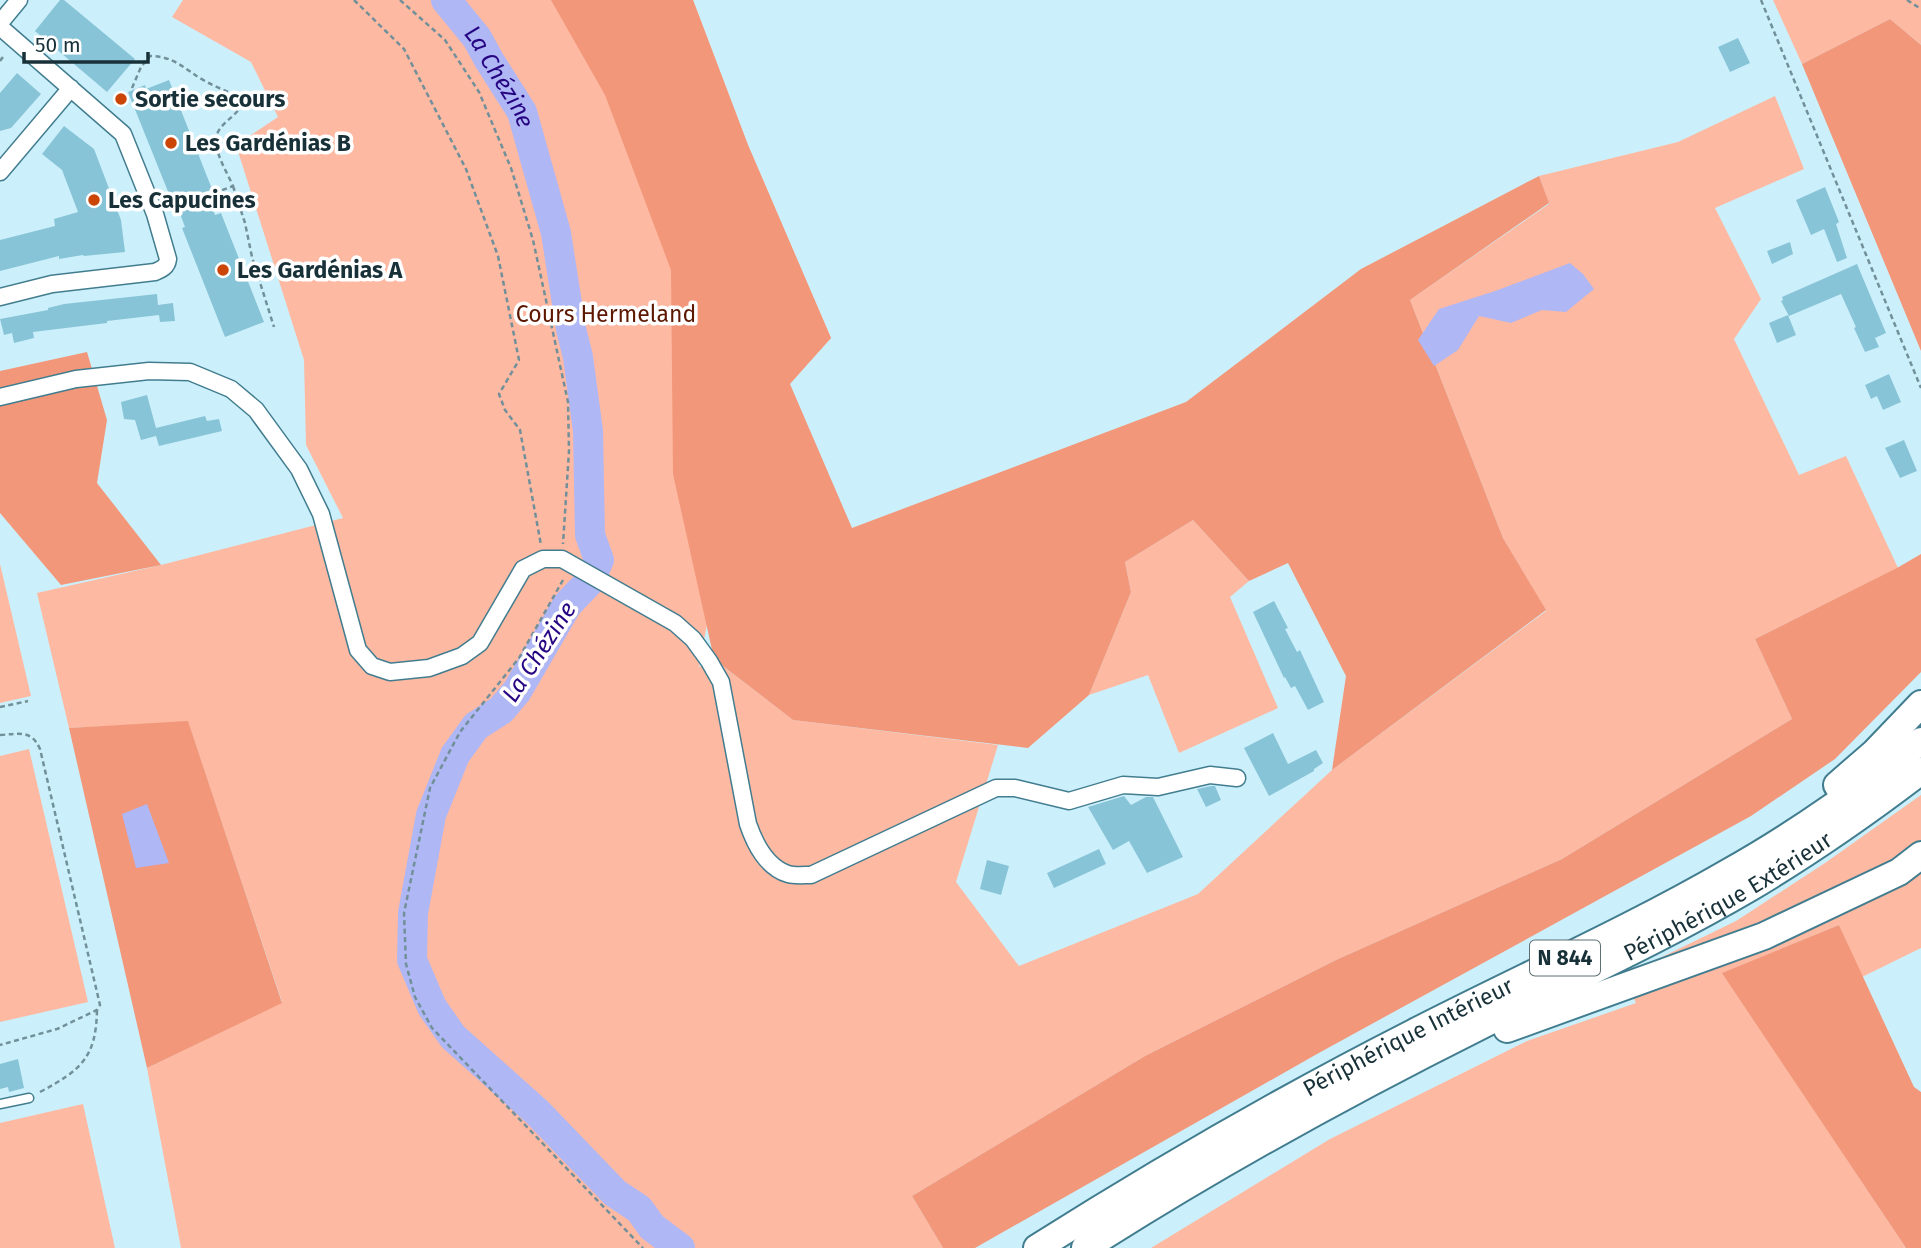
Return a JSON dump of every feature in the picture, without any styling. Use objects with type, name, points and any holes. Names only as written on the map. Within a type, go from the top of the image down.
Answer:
[{"type":"highway","points":[[1795,832],[1807,807],[1875,752],[1921,704]]},
{"type":"highway","name":"Périphérique Intérieur","points":[[1037,1248],[1312,1086],[1692,893],[1795,832],[1921,741]]},
{"type":"highway","name":"Périphérique Extérieur","points":[[1085,1248],[1311,1115],[1482,1025],[1633,951],[1749,888],[1830,838],[1921,771]]},
{"type":"highway","points":[[1482,1025],[1500,1032],[1764,936],[1899,872],[1921,855]]},
{"type":"street","points":[[0,297],[51,284],[155,272],[167,264],[168,259],[155,214],[123,134],[0,25],[19,0]]},
{"type":"street","points":[[0,173],[71,88]]},
{"type":"street","points":[[0,397],[76,379],[149,371],[190,372],[231,390],[256,410],[299,469],[321,514],[358,650],[372,666],[390,672],[429,668],[462,656],[480,643],[523,569],[543,559],[567,562],[675,623],[693,639],[721,682],[748,824],[755,843],[768,862],[788,874],[811,875],[996,788],[1015,788],[1069,801],[1123,785],[1158,787],[1210,775],[1237,778]]},
{"type":"lane","points":[[0,1104],[29,1098]]},
{"type":"path","points":[[354,0],[404,49],[466,169],[498,256],[519,360],[499,394],[505,410],[520,430],[543,559]]},
{"type":"path","points":[[400,0],[445,40],[479,92],[511,168],[533,240],[568,402],[569,451],[567,562],[519,658],[460,732],[430,788],[404,913],[407,964],[415,997],[432,1028],[643,1248]]},
{"type":"path","points":[[1761,0],[1921,388]]},
{"type":"path","points":[[1907,0],[1921,9]]},
{"type":"path","points":[[132,88],[141,67],[150,56],[163,56],[180,63],[208,83],[242,98],[242,105],[227,119],[216,140],[245,223],[252,257],[274,327]]},
{"type":"path","points":[[207,196],[233,186]]},
{"type":"path","points":[[0,707],[28,701]]},
{"type":"path","points":[[0,735],[27,734],[36,739],[40,749],[100,1004],[97,1010],[97,1031],[90,1051],[78,1069],[29,1098]]},
{"type":"path","points":[[0,1045],[57,1029],[97,1010]]},
{"type":"green space","name":"Cours Hermeland","points":[[183,0],[693,0],[748,145],[831,338],[789,384],[714,587],[699,667],[714,659],[793,720],[998,745],[956,882],[1019,966],[1198,894],[1332,770],[1546,611],[1503,538],[1410,300],[1549,204],[1539,176],[1678,142],[1775,96],[1804,169],[1715,208],[1761,299],[1734,339],[1799,475],[1846,456],[1898,568],[1755,639],[1792,719],[1562,859],[1336,960],[1145,1056],[912,1196],[943,1248],[181,1248],[147,1068],[282,1002],[188,722],[69,728],[37,593],[161,565],[343,518],[306,445],[304,360],[236,145],[278,117],[251,62],[172,17]]},
{"type":"green space","points":[[1773,0],[1921,0],[1921,45],[1890,19],[1802,64]]},
{"type":"green space","points":[[1193,520],[1249,581],[1230,597],[1278,708],[1179,753],[1148,675],[1089,695],[1131,592],[1125,562]]},
{"type":"green space","points":[[0,564],[31,696],[0,703]]},
{"type":"green space","points":[[29,749],[88,1002],[0,1022],[0,756]]},
{"type":"green space","points":[[1921,795],[1921,948],[1862,977],[1839,925],[1723,973],[1906,1248],[1151,1248],[1330,1139],[1527,1041],[1636,1003],[1623,976],[1736,921],[1825,863]]},
{"type":"green space","points":[[83,1104],[115,1248],[0,1248],[0,1123]]},
{"type":"shaded area","points":[[551,0],[693,0],[748,145],[831,338],[790,384],[852,528],[1186,402],[1361,269],[1539,176],[1549,203],[1410,300],[1503,538],[1546,610],[1332,770],[1346,676],[1288,563],[1249,581],[1193,520],[1125,562],[1131,592],[1089,695],[1028,748],[793,720],[714,659],[673,474],[671,270],[605,95]]},
{"type":"shaded area","points":[[1890,19],[1921,45],[1921,351],[1802,64]]},
{"type":"shaded area","points":[[87,352],[107,420],[97,483],[161,565],[61,585],[0,513],[0,371]]},
{"type":"shaded area","points":[[1921,554],[1921,672],[1835,759],[1751,816],[1317,1054],[975,1248],[943,1248],[912,1196],[1145,1056],[1336,960],[1562,859],[1792,719],[1755,639]]},
{"type":"shaded area","points":[[188,721],[282,1003],[147,1068],[69,728]]},
{"type":"shaded area","points":[[1839,925],[1914,1087],[1921,1092],[1921,1248],[1906,1248],[1722,973]]},
{"type":"water","points":[[1570,263],[1594,289],[1566,312],[1542,310],[1511,323],[1479,316],[1458,350],[1434,366],[1418,340],[1439,309]]},
{"type":"water","points":[[147,804],[169,863],[136,868],[122,814]]},
{"type":"building","points":[[60,0],[64,0],[135,59],[107,92],[35,31]]},
{"type":"building","points":[[1738,38],[1750,63],[1730,72],[1718,47]]},
{"type":"building","points":[[17,73],[41,94],[11,128],[0,131],[0,93]]},
{"type":"building","points":[[169,80],[212,189],[206,192],[215,215],[221,213],[264,322],[225,337],[182,228],[185,227],[176,203],[173,204],[128,92],[145,85],[146,89]]},
{"type":"building","name":"Les Capucines","points":[[64,126],[94,149],[121,220],[125,252],[59,259],[59,256],[0,271],[0,240],[55,226],[54,219],[78,212],[62,170],[42,154]]},
{"type":"building","points":[[1825,187],[1839,222],[1836,224],[1847,258],[1837,262],[1824,229],[1811,235],[1796,200]]},
{"type":"building","points":[[1790,242],[1793,254],[1772,264],[1767,251]]},
{"type":"building","points":[[1857,264],[1886,333],[1875,338],[1879,347],[1865,352],[1841,294],[1789,316],[1781,301],[1782,297]]},
{"type":"building","points":[[157,294],[158,305],[173,303],[175,321],[160,322],[159,315],[107,321],[33,332],[34,338],[14,343],[12,333],[4,335],[0,319],[48,310],[64,304]]},
{"type":"building","points":[[1788,315],[1796,335],[1777,343],[1769,323]]},
{"type":"building","points":[[1889,374],[1901,402],[1883,410],[1877,396],[1871,399],[1865,385]]},
{"type":"building","points":[[147,395],[156,428],[205,416],[207,421],[219,419],[222,431],[159,446],[156,436],[141,440],[135,420],[124,419],[121,402]]},
{"type":"building","points":[[1904,440],[1917,471],[1900,478],[1885,448]]},
{"type":"building","points":[[1274,601],[1288,628],[1285,629],[1297,652],[1300,650],[1324,702],[1308,710],[1295,686],[1291,688],[1284,678],[1253,612]]},
{"type":"building","points":[[1273,733],[1288,764],[1316,750],[1323,763],[1314,771],[1269,796],[1244,748]]},
{"type":"building","points":[[1215,786],[1221,800],[1206,807],[1197,789]]},
{"type":"building","points":[[1124,796],[1131,805],[1146,797],[1153,797],[1183,857],[1147,873],[1129,841],[1113,850],[1088,807]]},
{"type":"building","points":[[1099,849],[1106,864],[1054,888],[1047,873]]},
{"type":"building","points":[[987,860],[1009,866],[1001,895],[980,889]]},
{"type":"building","points":[[18,1059],[24,1088],[9,1092],[8,1087],[0,1089],[0,1064]]},
{"type":"waterway","name":"La Chézine","points":[[446,0],[477,38],[522,112],[556,233],[588,431],[590,535],[599,560],[589,582],[567,605],[517,691],[501,710],[476,726],[455,755],[431,815],[413,913],[412,960],[432,1007],[453,1037],[537,1112],[615,1193],[639,1209],[652,1227],[680,1248]]},
{"type":"place","name":"Sortie secours","points":[[121,99]]},
{"type":"place","name":"Les Gardénias B","points":[[171,143]]},
{"type":"place","name":"Les Capucines","points":[[94,200]]},
{"type":"place","name":"Les Gardénias A","points":[[223,270]]}]
